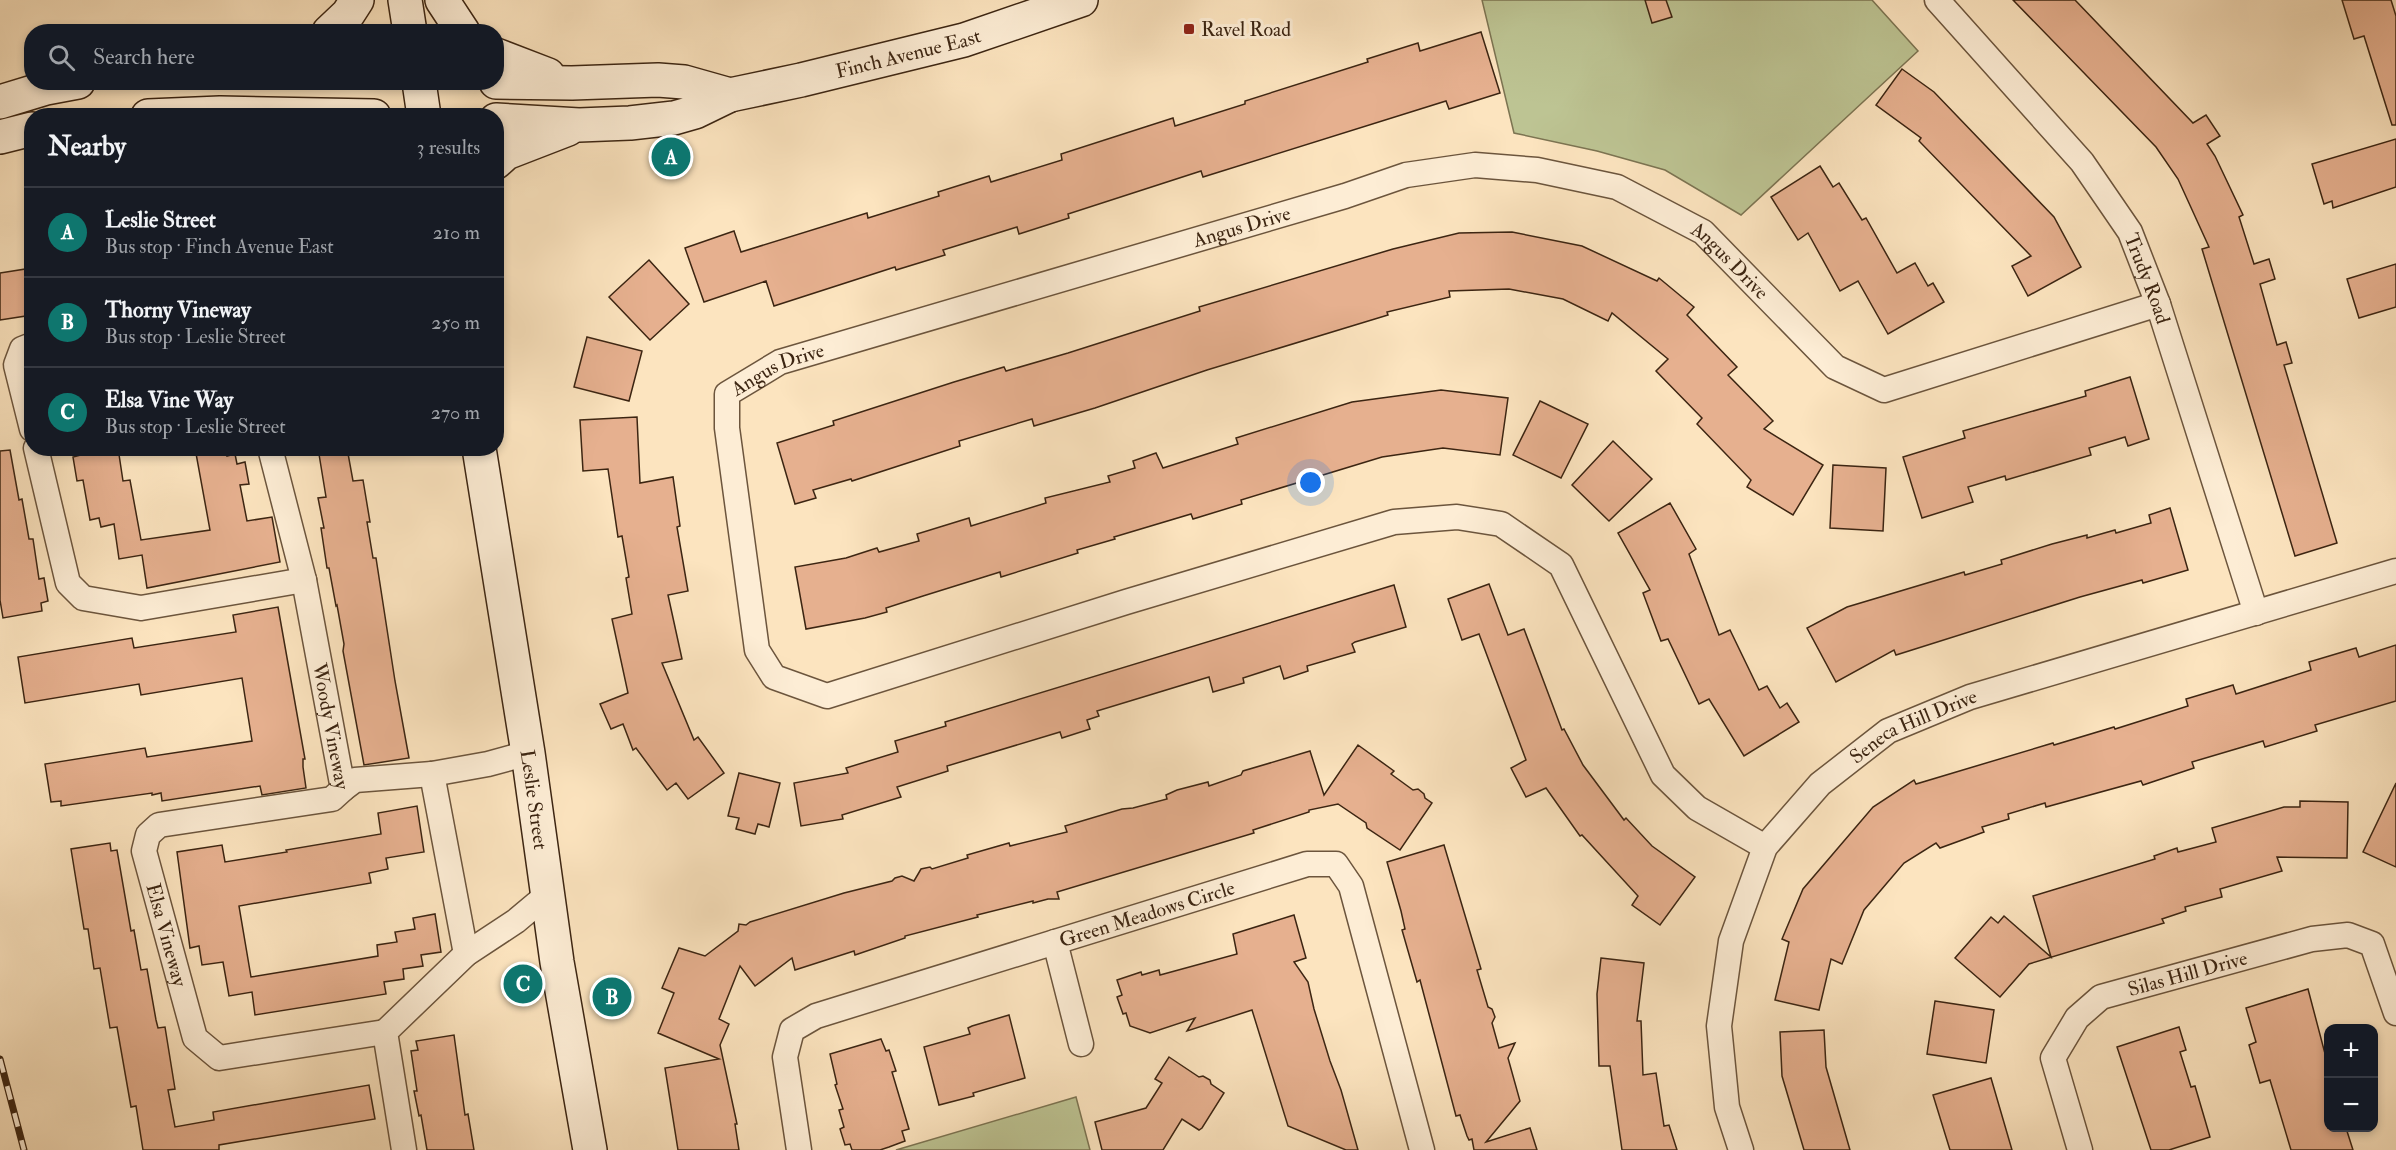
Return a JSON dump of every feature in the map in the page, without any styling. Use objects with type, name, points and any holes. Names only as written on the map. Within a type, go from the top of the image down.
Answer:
[{"type":"main road","points":[[337,24],[348,14],[357,0]]},
{"type":"main road","points":[[405,0],[409,24]]},
{"type":"main road","points":[[442,0],[458,24]]},
{"type":"main road","name":"Finch Avenue East","points":[[504,120],[579,125],[675,118],[695,112],[730,95],[964,40],[1081,0]]},
{"type":"main road","points":[[504,58],[572,83]]},
{"type":"main road","name":"Finch Avenue East","points":[[504,82],[572,83],[658,80],[684,82],[730,95]]},
{"type":"main road","points":[[0,102],[39,90]]},
{"type":"main road","points":[[420,90],[423,108]]},
{"type":"main road","points":[[504,155],[579,125]]},
{"type":"main road","points":[[0,137],[24,131]]},
{"type":"main road","name":"Leslie Street","points":[[480,456],[528,753],[547,895],[590,1150]]},
{"type":"street","name":"Trudy Road","points":[[1938,0],[2082,162],[2130,232],[2158,304],[2256,613]]},
{"type":"street","name":"Angus Drive","points":[[1765,847],[1697,808],[1663,775],[1561,565],[1501,524],[1457,517],[1394,522],[1126,602],[827,696],[774,677],[757,650],[727,428],[727,394],[780,362],[1345,196],[1406,175],[1474,165],[1537,170],[1617,186],[1703,232],[1835,367],[1884,390],[2158,304]]},
{"type":"street","points":[[24,348],[16,365],[24,397]]},
{"type":"street","points":[[38,456],[68,583],[83,598],[141,608],[303,580]]},
{"type":"street","name":"Woody Vineway","points":[[272,456],[303,580],[343,789],[355,780],[432,774],[488,764],[528,753]]},
{"type":"street","name":"Seneca Hill Drive","points":[[1741,1150],[1727,1107],[1719,1026],[1731,941],[1765,847],[1820,784],[1888,731],[1970,698],[2396,571]]},
{"type":"street","points":[[432,774],[466,954]]},
{"type":"street","name":"Elsa Vineway","points":[[343,789],[332,799],[159,825],[148,835],[144,851],[195,1038],[219,1058],[385,1032]]},
{"type":"street","name":"Green Meadows Circle","points":[[800,1150],[785,1057],[792,1030],[816,1016],[1307,864],[1336,864],[1351,886],[1422,1150]]},
{"type":"street","points":[[404,1150],[385,1032],[466,954],[516,921],[547,895]]},
{"type":"street","name":"Silas Hill Drive","points":[[2080,1150],[2053,1058],[2077,1018],[2101,997],[2312,939],[2348,935],[2372,944],[2396,1013]]},
{"type":"street","points":[[1055,942],[1081,1044]]},
{"type":"green space","points":[[1482,0],[1872,0],[1918,51],[1741,215],[1665,170],[1597,151],[1514,133]]},
{"type":"green space","points":[[1076,1097],[1090,1150],[896,1150]]},
{"type":"building","points":[[1645,0],[1666,0],[1672,17],[1652,23]]},
{"type":"building","points":[[2013,0],[2075,0],[2193,123],[2206,115],[2220,136],[2207,144],[2243,215],[2239,217],[2254,264],[2269,259],[2275,279],[2260,284],[2277,345],[2286,342],[2292,363],[2284,365],[2337,543],[2295,556],[2202,249],[2209,247],[2178,179],[2156,147]]},
{"type":"building","points":[[2342,0],[2391,0],[2396,16],[2396,125],[2392,125],[2364,36],[2354,39]]},
{"type":"building","points":[[1481,32],[1500,93],[1449,109],[1446,101],[1203,177],[1201,171],[1068,214],[1069,218],[1019,234],[1017,227],[943,250],[945,255],[896,270],[895,267],[774,306],[766,281],[704,302],[685,248],[734,231],[741,252],[867,213],[868,218],[939,196],[938,192],[989,176],[991,182],[1062,160],[1061,154],[1173,118],[1175,126],[1245,104],[1245,101],[1368,62],[1367,59],[1418,43],[1420,51]]},
{"type":"building","points":[[1902,69],[1934,92],[2054,217],[2081,267],[2028,296],[2012,266],[2031,256],[1919,141],[1921,138],[1876,105]]},
{"type":"building","points":[[2396,139],[2396,187],[2333,208],[2332,201],[2324,204],[2312,164]]},
{"type":"building","points":[[1820,166],[1833,187],[1839,183],[1862,220],[1866,218],[1897,273],[1915,263],[1928,286],[1933,283],[1944,302],[1888,334],[1858,281],[1840,291],[1808,233],[1798,240],[1771,197]]},
{"type":"building","points":[[1512,232],[1582,246],[1657,281],[1659,278],[1694,307],[1687,315],[1737,367],[1728,375],[1773,421],[1764,429],[1823,465],[1793,515],[1747,487],[1751,480],[1697,424],[1702,418],[1656,371],[1668,359],[1612,313],[1608,321],[1563,299],[1509,289],[1449,291],[1450,297],[1387,312],[1388,315],[1207,370],[1095,408],[1034,426],[1032,419],[959,441],[960,446],[852,481],[851,479],[813,490],[816,498],[795,504],[777,443],[834,425],[833,421],[1004,367],[1006,371],[1068,353],[1200,311],[1199,307],[1393,249],[1459,233]]},
{"type":"building","points":[[649,260],[689,304],[650,340],[609,297]]},
{"type":"building","points":[[2396,264],[2396,307],[2359,318],[2347,279]]},
{"type":"building","points":[[24,269],[24,316],[0,320],[0,273]]},
{"type":"building","points":[[587,337],[642,351],[629,401],[574,387]]},
{"type":"building","points":[[2130,377],[2149,439],[2128,446],[2125,437],[2089,448],[2091,455],[2006,480],[2005,476],[1968,487],[1973,502],[1922,518],[1903,457],[1965,438],[1963,431],[2086,396],[2085,391]]},
{"type":"building","points":[[1441,390],[1508,398],[1500,455],[1443,448],[1382,457],[1241,500],[1242,504],[1193,519],[1191,514],[1114,537],[1115,539],[1077,550],[1078,553],[1001,577],[1000,572],[923,596],[886,608],[887,612],[806,629],[795,567],[846,558],[877,548],[879,552],[919,541],[917,534],[969,518],[971,526],[1046,503],[1045,498],[1110,482],[1108,476],[1135,468],[1133,461],[1156,453],[1163,468],[1238,444],[1236,438],[1352,402]]},
{"type":"building","points":[[1540,401],[1588,424],[1561,478],[1513,455]]},
{"type":"building","points":[[637,417],[640,483],[673,477],[680,526],[677,527],[688,591],[668,595],[682,659],[662,663],[694,740],[698,737],[724,773],[688,799],[676,783],[667,790],[636,748],[633,750],[623,724],[611,729],[600,704],[628,693],[612,619],[632,614],[626,578],[629,577],[622,536],[618,537],[608,469],[583,471],[580,420]]},
{"type":"building","points":[[1613,441],[1652,479],[1609,521],[1572,485]]},
{"type":"building","points":[[10,450],[19,500],[22,499],[29,539],[33,539],[39,579],[44,578],[48,601],[41,603],[42,611],[3,618],[0,600],[0,451]]},
{"type":"building","points":[[119,456],[123,481],[130,480],[141,540],[210,530],[196,456],[235,456],[237,464],[245,462],[249,484],[240,485],[247,521],[272,517],[280,562],[147,588],[142,555],[119,559],[114,524],[101,527],[99,518],[90,520],[83,480],[77,481],[73,457]]},
{"type":"building","points":[[319,456],[348,456],[353,481],[363,480],[370,522],[367,522],[373,558],[376,558],[409,758],[364,765],[337,605],[329,568],[327,568],[321,528],[324,528],[318,498],[326,497]]},
{"type":"building","points":[[1833,465],[1886,468],[1883,531],[1830,528]]},
{"type":"building","points":[[1670,503],[1696,549],[1689,554],[1719,635],[1730,630],[1759,690],[1767,686],[1780,708],[1787,703],[1799,722],[1744,756],[1709,699],[1699,704],[1668,639],[1661,641],[1643,593],[1650,590],[1618,533]]},
{"type":"building","points":[[2170,508],[2188,570],[2080,597],[1896,655],[1894,650],[1836,682],[1807,628],[1847,607],[1964,572],[1965,575],[2002,564],[2001,560],[2052,544],[2115,530],[2116,533],[2151,523],[2149,515]]},
{"type":"building","points":[[1489,584],[1508,635],[1524,629],[1562,730],[1564,729],[1583,765],[1624,820],[1626,818],[1652,846],[1695,877],[1660,925],[1632,905],[1638,896],[1582,835],[1580,836],[1546,788],[1526,797],[1511,768],[1526,760],[1479,634],[1462,640],[1448,599]]},
{"type":"building","points":[[1394,585],[1406,627],[1355,642],[1352,644],[1355,652],[1307,666],[1308,671],[1284,679],[1280,666],[1243,678],[1244,683],[1213,692],[1209,677],[1097,711],[1099,716],[1087,720],[1090,729],[1062,738],[1060,732],[947,766],[948,771],[897,787],[901,797],[842,815],[843,819],[801,826],[794,783],[848,773],[846,768],[898,752],[895,741],[946,726],[945,722]]},
{"type":"building","points":[[278,607],[305,759],[303,759],[303,767],[306,788],[262,795],[260,786],[162,801],[161,793],[152,795],[152,793],[61,806],[61,801],[51,802],[45,764],[145,748],[147,757],[252,741],[242,678],[141,695],[139,684],[25,703],[18,657],[132,638],[134,648],[236,632],[233,615]]},
{"type":"building","points":[[2396,645],[2396,701],[2315,725],[2317,731],[2265,747],[2263,741],[2192,762],[2194,768],[2143,785],[2141,781],[2046,807],[2045,803],[2008,814],[2009,819],[1982,827],[1984,832],[1940,848],[1936,843],[1904,863],[1864,910],[1842,964],[1831,959],[1819,1010],[1775,1000],[1789,942],[1782,939],[1803,889],[1873,807],[1914,780],[1916,784],[2053,743],[2054,745],[2114,727],[2115,729],[2188,706],[2186,699],[2233,685],[2236,694],[2311,670],[2309,662],[2356,648],[2359,657]]},
{"type":"building","points":[[1358,745],[1394,771],[1391,774],[1413,790],[1418,789],[1432,803],[1400,850],[1367,828],[1366,823],[1338,804],[1309,810],[1309,812],[1253,830],[1254,833],[1057,892],[1059,899],[1033,903],[1033,901],[977,915],[978,917],[905,936],[905,938],[855,955],[854,951],[795,970],[792,958],[755,986],[740,966],[719,1019],[729,1024],[720,1045],[737,1124],[735,1124],[739,1150],[678,1150],[665,1068],[719,1059],[658,1033],[674,993],[662,988],[679,948],[705,956],[738,931],[739,924],[746,925],[902,876],[914,881],[921,869],[930,867],[932,869],[968,858],[967,855],[1009,843],[1010,846],[1067,832],[1065,826],[1122,809],[1167,799],[1166,795],[1177,790],[1208,782],[1209,786],[1241,775],[1243,771],[1310,751],[1324,795]]},
{"type":"building","points":[[739,773],[780,783],[769,827],[758,824],[755,834],[736,829],[739,818],[728,816]]},
{"type":"building","points":[[2396,783],[2396,867],[2363,852]]},
{"type":"building","points":[[2300,801],[2348,802],[2347,858],[2277,857],[2282,871],[2220,889],[2222,897],[2185,907],[2186,911],[2162,919],[2164,923],[2029,964],[2000,997],[1955,958],[1991,917],[1998,923],[2004,916],[2051,957],[2033,896],[2155,859],[2154,856],[2177,848],[2178,852],[2216,842],[2212,828],[2284,807],[2300,807]]},
{"type":"building","points":[[417,806],[424,852],[386,858],[388,869],[369,873],[371,883],[239,906],[251,977],[378,956],[377,945],[397,942],[395,932],[415,929],[413,918],[435,914],[441,952],[421,955],[423,966],[403,969],[404,979],[384,982],[386,994],[255,1015],[252,992],[229,996],[223,962],[202,965],[199,946],[190,948],[177,852],[222,845],[225,862],[381,834],[378,813]]},
{"type":"building","points":[[110,843],[111,851],[117,850],[131,931],[134,930],[141,970],[147,969],[158,1028],[165,1027],[175,1089],[168,1090],[175,1127],[214,1120],[213,1112],[369,1085],[375,1119],[219,1145],[219,1150],[143,1150],[136,1106],[131,1107],[117,1027],[110,1028],[100,968],[94,969],[88,929],[84,929],[71,849]]},
{"type":"building","points":[[1444,845],[1481,969],[1477,970],[1488,1007],[1492,1009],[1495,1017],[1492,1023],[1499,1048],[1515,1043],[1508,1058],[1520,1101],[1486,1142],[1530,1128],[1537,1150],[1474,1150],[1472,1139],[1469,1140],[1467,1136],[1460,1115],[1456,1116],[1420,980],[1417,982],[1402,930],[1405,929],[1387,862]]},
{"type":"building","points":[[1294,915],[1306,958],[1294,962],[1308,982],[1314,1009],[1358,1150],[1346,1150],[1288,1126],[1252,1010],[1187,1031],[1195,1018],[1150,1033],[1130,1026],[1117,997],[1122,995],[1117,980],[1141,972],[1142,975],[1159,970],[1160,975],[1237,954],[1233,934]]},
{"type":"building","points":[[1601,958],[1644,963],[1637,1021],[1641,1021],[1643,1075],[1656,1073],[1664,1126],[1669,1125],[1677,1150],[1622,1150],[1610,1066],[1599,1066],[1597,994]]},
{"type":"building","points":[[2308,989],[2324,1050],[2324,1132],[2347,1132],[2353,1150],[2291,1150],[2270,1080],[2260,1083],[2249,1045],[2256,1042],[2246,1008]]},
{"type":"building","points":[[1935,1001],[1994,1010],[1986,1063],[1927,1054]]},
{"type":"building","points":[[1009,1015],[1025,1078],[973,1093],[974,1096],[939,1105],[924,1047],[970,1034],[968,1028],[972,1026]]},
{"type":"building","points":[[2179,1027],[2186,1050],[2180,1052],[2191,1087],[2195,1086],[2210,1137],[2169,1150],[2151,1150],[2117,1047]]},
{"type":"building","points":[[1824,1030],[1826,1067],[1850,1150],[1804,1150],[1782,1076],[1780,1032]]},
{"type":"building","points":[[454,1035],[465,1115],[468,1114],[474,1150],[427,1150],[414,1091],[417,1091],[411,1051],[418,1050],[416,1041]]},
{"type":"building","points":[[881,1039],[886,1051],[889,1050],[896,1071],[892,1072],[909,1129],[902,1131],[905,1141],[889,1147],[880,1150],[852,1150],[850,1144],[845,1145],[840,1129],[844,1127],[839,1110],[843,1109],[835,1085],[837,1084],[830,1054]]},
{"type":"building","points":[[1169,1057],[1199,1077],[1203,1076],[1210,1080],[1211,1084],[1224,1093],[1202,1128],[1199,1130],[1182,1119],[1163,1150],[1102,1150],[1095,1122],[1146,1108],[1162,1083],[1155,1079]]},
{"type":"building","points":[[1991,1078],[2012,1150],[1950,1150],[1933,1095]]},
{"type":"railway","points":[[0,1059],[24,1150]]},
{"type":"place","name":"Ravel Road","points":[[1189,29]]},
{"type":"place","name":"Leslie Street","points":[[671,157]]},
{"type":"place","name":"Elsa Vine Way","points":[[523,984]]},
{"type":"place","name":"Thorny Vineway","points":[[612,997]]}]
